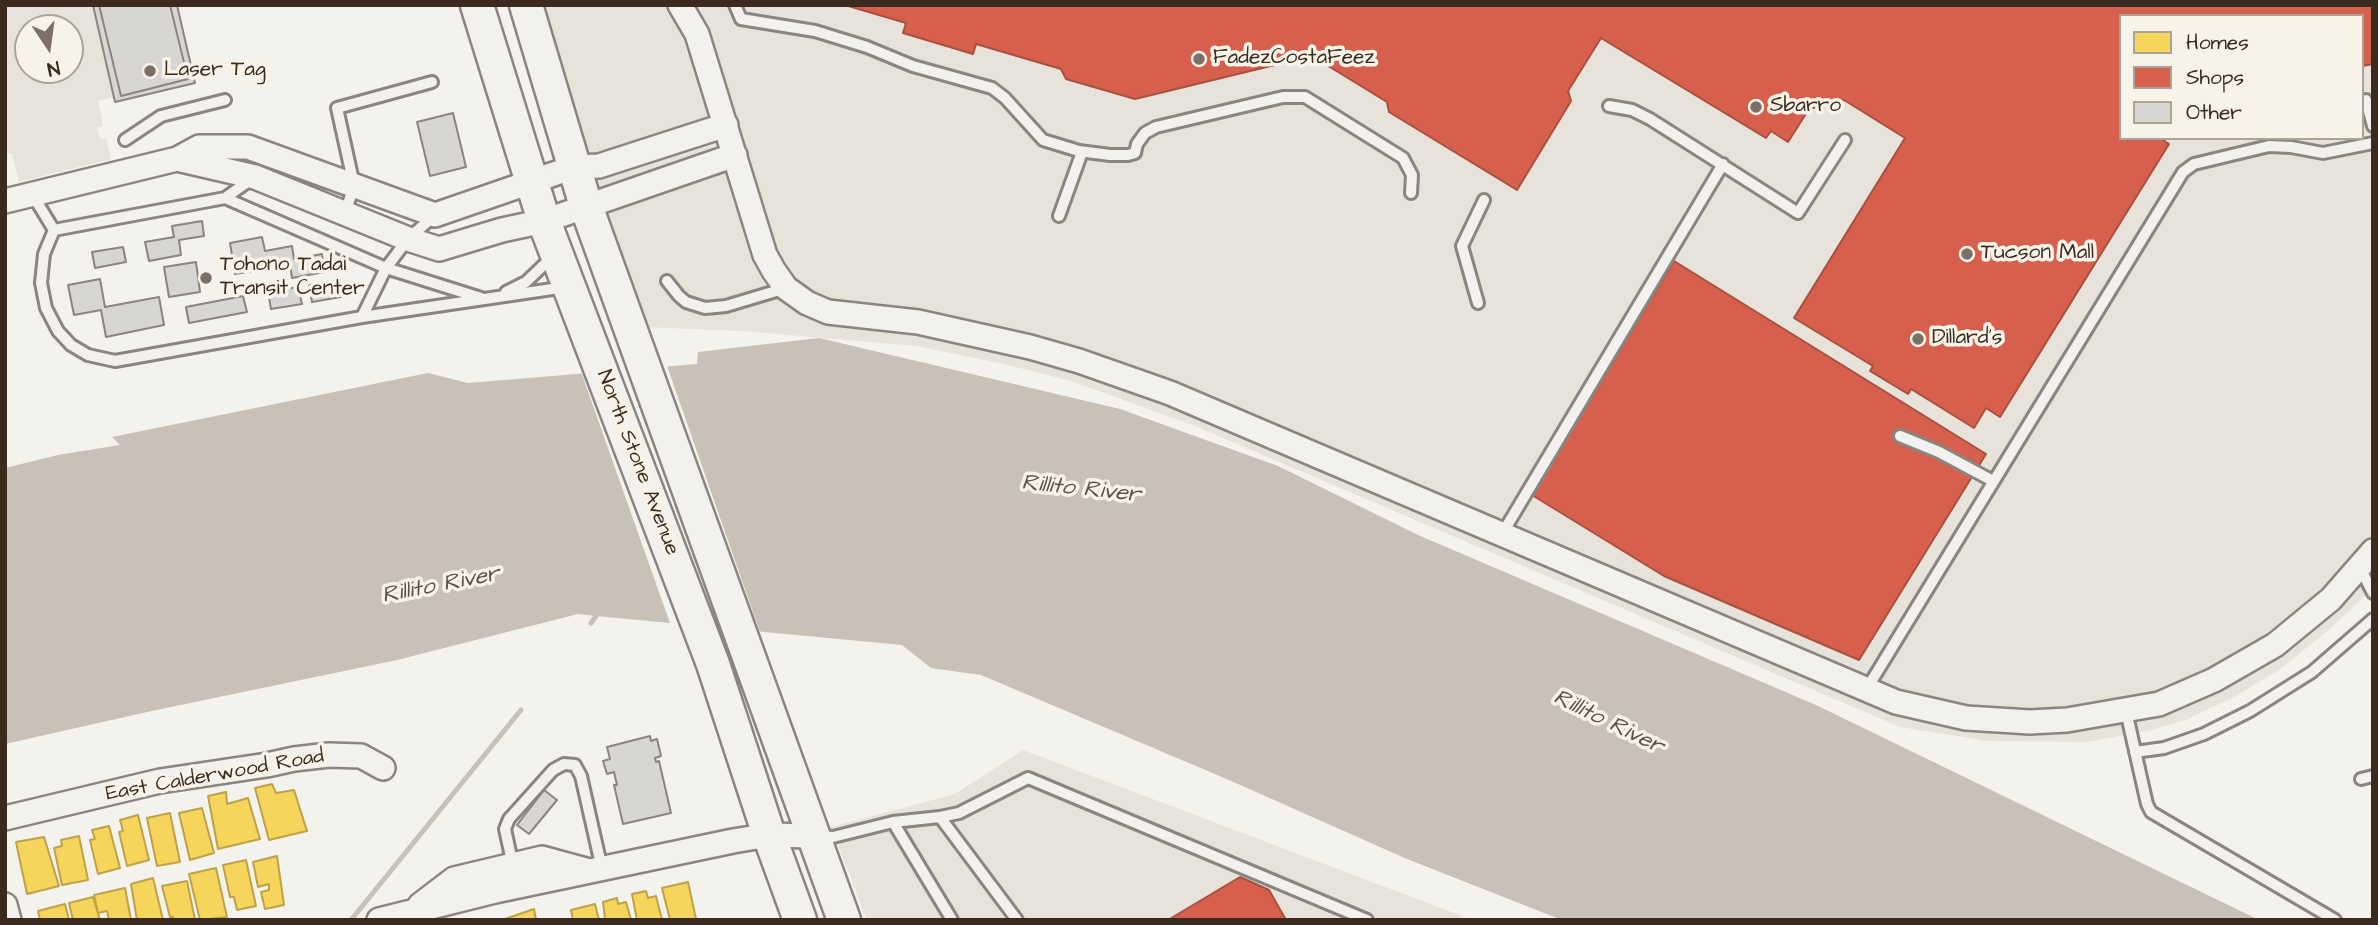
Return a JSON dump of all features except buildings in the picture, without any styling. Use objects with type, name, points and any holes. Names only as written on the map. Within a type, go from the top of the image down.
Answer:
[{"type":"main road","name":"North Stone Avenue","points":[[477,5],[531,183],[713,664],[800,920]]},
{"type":"main road","name":"North Stone Avenue","points":[[526,5],[586,206],[844,920]]},
{"type":"street","points":[[680,5],[697,34],[765,255],[786,288],[807,303],[828,312],[904,320],[1030,347],[1123,376],[1231,418],[1866,690],[1920,708],[1988,720],[2049,722],[2126,711],[2170,701],[2256,657],[2313,615],[2366,559]]},
{"type":"street","points":[[5,201],[177,159],[199,147],[248,148],[435,215],[574,167],[599,166],[726,125]]},
{"type":"street","points":[[177,159],[256,177],[439,249],[502,230],[549,233],[586,206],[735,155]]},
{"type":"street","name":"East Calderwood Road","points":[[5,818],[160,781],[294,759],[328,755],[361,756],[383,768]]},
{"type":"street","points":[[396,916],[459,900],[515,876],[542,858],[596,870],[769,835],[813,836]]},
{"type":"street","points":[[5,905],[9,920]]},
{"type":"lane","points":[[734,5],[741,19],[815,31],[913,65],[992,88],[1005,98],[1043,140],[1082,152],[1128,155],[1135,153],[1140,137],[1151,129],[1283,97],[1299,96],[1310,100],[1403,158],[1412,175],[1411,193]]},
{"type":"lane","points":[[345,214],[354,186],[337,107],[432,82]]},
{"type":"lane","points":[[125,140],[161,116],[225,100]]},
{"type":"lane","points":[[2364,100],[2373,127]]},
{"type":"lane","points":[[1609,106],[1632,110],[1650,119],[1798,213],[1845,140]]},
{"type":"lane","points":[[1866,690],[2183,172],[2194,164],[2277,142],[2323,153],[2373,143]]},
{"type":"lane","points":[[1059,216],[1082,152]]},
{"type":"lane","points":[[1502,534],[1723,164]]},
{"type":"lane","points":[[54,230],[225,198],[256,177]]},
{"type":"lane","points":[[32,194],[54,230]]},
{"type":"lane","points":[[225,198],[386,268],[489,298],[526,282],[550,259],[549,233]]},
{"type":"lane","points":[[1478,303],[1462,246],[1484,200]]},
{"type":"lane","points":[[362,317],[386,268],[408,239],[435,215]]},
{"type":"lane","points":[[54,230],[43,263],[41,283],[46,308],[58,331],[71,345],[88,355],[115,361],[362,317],[570,287]]},
{"type":"lane","points":[[667,281],[686,302],[705,308],[726,306],[786,288]]},
{"type":"lane","points":[[1900,436],[1939,452],[1993,481]]},
{"type":"lane","points":[[2366,559],[2373,593]]},
{"type":"lane","points":[[2135,752],[2164,748],[2204,734],[2250,711],[2312,672],[2373,619]]},
{"type":"lane","points":[[2126,711],[2151,812],[2335,920]]},
{"type":"lane","points":[[515,876],[505,829],[509,819],[553,770],[564,764],[576,765],[581,775],[596,870]]},
{"type":"lane","points":[[2361,779],[2373,776]]},
{"type":"lane","points":[[813,836],[833,837],[893,822],[959,813],[1028,778],[1367,920]]},
{"type":"lane","points":[[940,817],[1017,920]]},
{"type":"lane","points":[[893,822],[952,920]]},
{"type":"shaded area","points":[[5,5],[170,5],[188,79],[98,101],[103,126],[97,128],[100,139],[106,138],[111,159],[19,182],[12,153],[5,154]]},
{"type":"shaded area","points":[[539,5],[2373,5],[2373,588],[2330,629],[2279,670],[2234,697],[2185,720],[2152,730],[2087,742],[1988,741],[1900,727],[1195,426],[1071,381],[917,346],[742,331],[644,327],[563,92]]},
{"type":"shaded area","points":[[1023,750],[1462,916],[1463,920],[867,920],[831,827],[955,794]]},
{"type":"water","name":"Rillito River","points":[[819,338],[1120,409],[1278,466],[1418,535],[1816,705],[2259,920],[1562,920],[1407,859],[981,675],[931,668],[902,645],[578,614],[397,660],[5,744],[5,468],[58,455],[120,445],[112,437],[428,373],[468,383],[697,364],[698,352]]},
{"type":"pier","points":[[666,363],[761,635],[671,626],[580,369]]},
{"type":"waterway","points":[[591,623],[599,612]]},
{"type":"waterway","points":[[351,920],[521,710]]},
{"type":"place","name":"FadezCostaFeez","points":[[1199,59]]},
{"type":"place","name":"Laser Tag","points":[[150,71]]},
{"type":"place","name":"Sbarro","points":[[1756,107]]},
{"type":"place","name":"Tucson Mall","points":[[1967,254]]},
{"type":"place","name":"Tohono Tadai Transit Center","points":[[206,278]]},
{"type":"place","name":"Dillard's","points":[[1918,339]]}]
